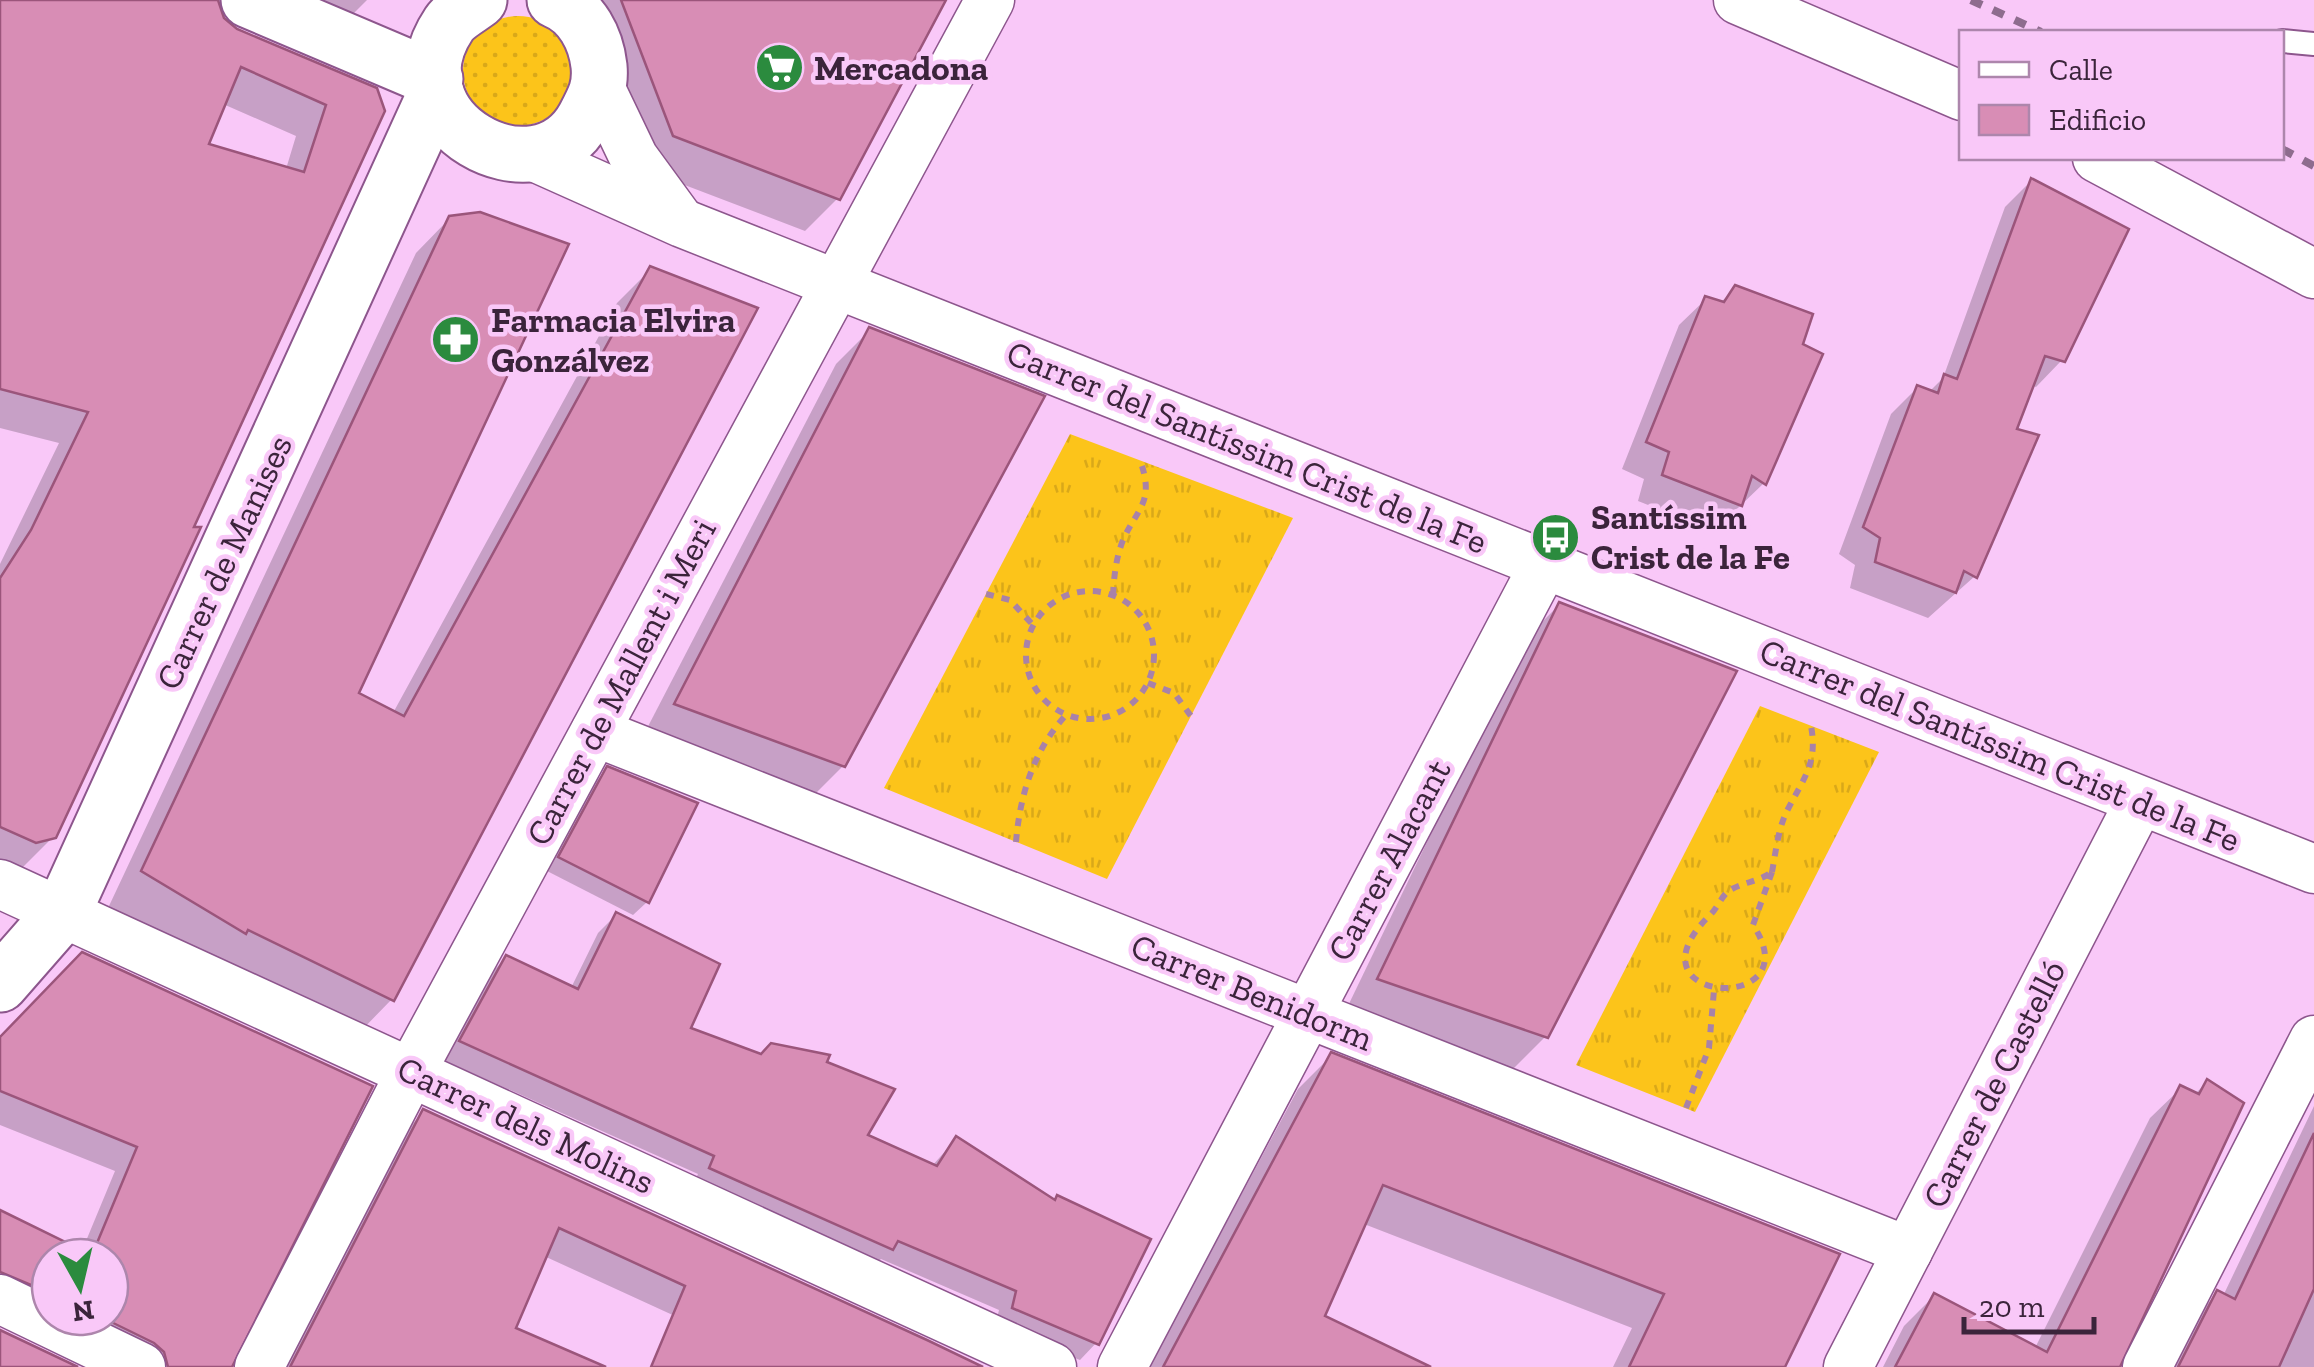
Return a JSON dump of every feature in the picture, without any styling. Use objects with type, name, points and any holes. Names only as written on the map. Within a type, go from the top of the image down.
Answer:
[{"type":"street","points":[[249,0],[436,86],[452,124],[505,151]]},
{"type":"street","name":"Carrer de Manises","points":[[0,984],[62,912],[386,211],[436,86],[434,67],[449,23],[479,0]]},
{"type":"street","name":"Carrer de Mallent i Meri","points":[[259,1367],[410,1072],[990,0]]},
{"type":"street","points":[[1738,0],[1959,95]]},
{"type":"street","points":[[564,2],[596,42],[600,87],[634,158],[682,223]]},
{"type":"street","name":"Carrer de Manises","points":[[386,211],[430,172],[576,132],[600,87]]},
{"type":"street","name":"Carrer del Santíssim Crist de la Fe","points":[[505,151],[2314,870]]},
{"type":"street","points":[[2101,160],[2314,274]]},
{"type":"street","name":"Carrer Alacant","points":[[1122,1367],[1544,565]]},
{"type":"street","name":"Carrer Benidorm","points":[[595,732],[1908,1251]]},
{"type":"street","name":"Carrer de Castelló","points":[[1848,1367],[2140,800]]},
{"type":"street","name":"Carrer dels Molins","points":[[0,884],[1052,1367]]},
{"type":"street","points":[[2147,1367],[2314,1040]]},
{"type":"street","points":[[0,1298],[142,1367]]},
{"type":"lane","points":[[2284,40],[2314,44]]},
{"type":"path","points":[[1113,595],[1118,554],[1125,535],[1144,509],[1145,475],[1140,460]]},
{"type":"path","points":[[1076,592],[1113,595],[1145,622],[1153,642],[1148,683],[1122,711],[1104,718],[1066,715],[1047,704],[1030,677],[1026,645],[1033,625],[1044,610],[1076,592]]},
{"type":"path","points":[[986,594],[1010,600],[1033,625]]},
{"type":"path","points":[[1148,683],[1174,693],[1191,716]]},
{"type":"path","points":[[1016,842],[1018,816],[1042,742],[1066,715]]},
{"type":"path","points":[[1772,872],[1755,884],[1727,892],[1688,938],[1686,951],[1693,976],[1714,990],[1740,989],[1759,978],[1764,948],[1753,925],[1772,872],[1786,811],[1808,778],[1813,762],[1811,726]]},
{"type":"path","points":[[1686,1108],[1709,1048],[1714,990]]},
{"type":"green space","points":[[518,16],[539,20],[557,32],[569,50],[573,71],[569,92],[557,110],[539,122],[518,126],[497,122],[479,110],[467,92],[463,71],[467,50],[479,32],[497,20]]},
{"type":"green space","points":[[1070,434],[1293,518],[1107,879],[884,788]]},
{"type":"green space","points":[[1760,706],[1879,752],[1695,1112],[1576,1065]]},
{"type":"building","points":[[0,0],[218,0],[224,18],[237,29],[377,88],[385,111],[194,527],[201,527],[56,838],[36,843],[0,827],[0,578],[31,530],[88,412],[0,389]],"holes":[[[241,67],[326,105],[304,172],[209,144]]]},
{"type":"building","name":"Mercadona","points":[[621,0],[946,0],[840,200],[673,136]]},
{"type":"building","points":[[2031,178],[2129,229],[2065,362],[2045,356],[2017,429],[2039,435],[1977,578],[1964,571],[1956,593],[1875,562],[1880,538],[1863,527],[1917,385],[1938,393],[1944,374],[1957,379]]},
{"type":"building","points":[[480,212],[569,244],[359,693],[404,716],[650,266],[758,308],[394,1001],[248,930],[246,934],[141,871],[449,216]]},
{"type":"building","points":[[1735,285],[1813,314],[1803,344],[1823,354],[1766,485],[1752,476],[1742,506],[1662,475],[1669,452],[1646,442],[1705,296],[1724,302]]},
{"type":"building","points":[[869,327],[1045,396],[845,767],[674,704]]},
{"type":"building","points":[[1559,602],[1737,671],[1548,1038],[1377,979]]},
{"type":"building","points":[[607,766],[698,803],[649,903],[558,857]]},
{"type":"building","points":[[616,912],[720,964],[691,1028],[761,1054],[771,1043],[830,1055],[827,1062],[895,1089],[868,1135],[937,1166],[956,1136],[1055,1200],[1057,1195],[1151,1239],[1099,1345],[1012,1308],[1016,1291],[898,1241],[893,1250],[709,1168],[714,1156],[459,1041],[506,955],[578,989]]},
{"type":"building","points":[[82,952],[373,1086],[232,1367],[168,1367],[164,1352],[130,1331],[130,1237],[100,1237],[137,1147],[0,1091],[0,1037]]},
{"type":"building","points":[[1331,1052],[1840,1254],[1785,1367],[1629,1367],[1664,1294],[1383,1185],[1325,1316],[1431,1367],[1163,1367]]},
{"type":"building","points":[[2207,1079],[2244,1103],[2120,1367],[1895,1367],[1934,1293],[2047,1352],[2180,1085],[2199,1094]]},
{"type":"building","points":[[423,1109],[983,1367],[651,1367],[685,1286],[559,1228],[516,1328],[606,1367],[290,1367]]},
{"type":"building","points":[[2314,1133],[2314,1289],[2279,1367],[2178,1367],[2217,1290],[2235,1299]]},
{"type":"building","points":[[0,1210],[55,1237],[30,1237],[30,1285],[0,1272]]},
{"type":"building","points":[[0,1330],[78,1367],[0,1367]]},
{"type":"railway","points":[[1971,0],[2037,30]]},
{"type":"railway","points":[[2284,150],[2314,166]]},
{"type":"place","name":"Mercadona","points":[[779,68]]},
{"type":"place","name":"Farmacia Elvira Gonzálvez","points":[[456,340]]},
{"type":"place","name":"Santíssim Crist de la Fe","points":[[1556,537]]}]
